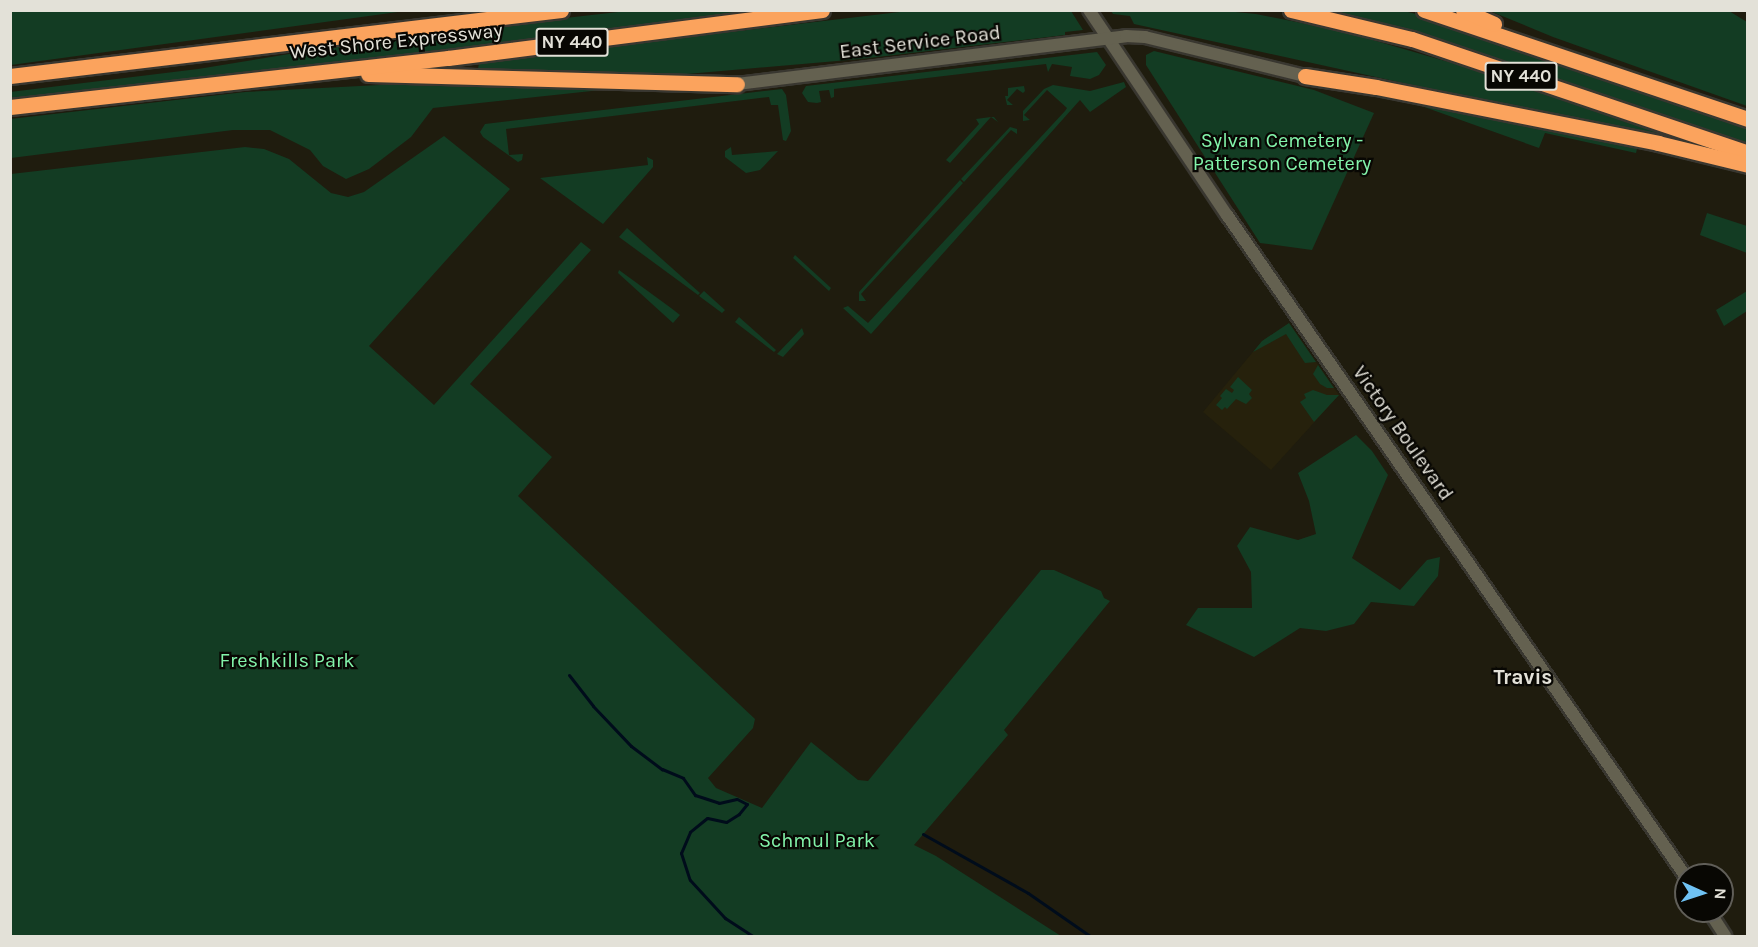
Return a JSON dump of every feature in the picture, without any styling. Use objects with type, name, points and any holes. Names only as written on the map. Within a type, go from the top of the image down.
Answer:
[{"type":"highway","points":[[244,49],[474,10]]},
{"type":"highway","name":"West Shore Expressway","points":[[10,76],[561,10]]},
{"type":"highway","name":"West Shore Expressway","points":[[10,107],[321,70],[448,58],[822,10]]},
{"type":"highway","name":"NY 440","points":[[1291,10],[1413,39],[1748,153]]},
{"type":"highway","name":"NY 440","points":[[1424,10],[1516,39],[1748,119]]},
{"type":"highway","points":[[1463,10],[1494,24],[1516,39]]},
{"type":"highway","points":[[321,70],[360,74],[737,84]]},
{"type":"highway","points":[[1305,76],[1376,87],[1646,141],[1748,165]]},
{"type":"main road","name":"Victory Boulevard","points":[[1091,13],[1676,863]]},
{"type":"main road","name":"East Service Road","points":[[737,84],[1107,38],[1145,37],[1305,76]]},
{"type":"main road","points":[[1716,923],[1725,936]]},
{"type":"shaded area","points":[[1289,323],[1339,395],[1271,470],[1203,412],[1262,341]]},
{"type":"green space","points":[[11,10],[405,11],[11,65]]},
{"type":"green space","points":[[627,11],[772,11],[11,100],[10,92],[198,69],[380,39]]},
{"type":"green space","points":[[908,11],[1071,11],[1083,30],[1065,32],[1065,35],[860,59],[687,74],[630,77],[478,68],[479,64],[571,51]]},
{"type":"green space","points":[[1111,11],[1225,11],[1256,14],[1342,31],[1469,68],[1671,137],[1676,143],[1134,24],[1130,16],[1113,14]]},
{"type":"green space","points":[[1319,11],[1404,11],[1420,15],[1747,125],[1747,145],[1524,70],[1355,17]]},
{"type":"green space","points":[[1490,11],[1729,11],[1747,22],[1747,106],[1553,37]]},
{"type":"green space","name":"Sylvan Cemetery - Patterson Cemetery","points":[[1154,51],[1314,90],[1374,113],[1312,250],[1260,243],[1146,65],[1146,55]]},
{"type":"green space","points":[[1097,52],[1106,65],[1099,75],[1090,79],[1070,76],[1072,67],[1052,64],[1048,72],[1046,64],[834,89],[834,97],[831,98],[829,90],[819,91],[821,102],[817,103],[808,102],[802,93],[806,86]]},
{"type":"green space","points":[[1124,82],[1126,87],[1090,112],[1080,100],[871,334],[843,308],[848,306],[868,323],[1065,111],[1067,108],[1047,90],[1024,115],[1030,120],[1023,121],[1023,111],[1044,89],[1053,85],[1090,91]]},
{"type":"green space","points":[[418,83],[601,86],[601,90],[433,108],[411,137],[369,169],[346,179],[323,166],[310,150],[270,130],[233,130],[11,158],[10,119],[245,92]]},
{"type":"green space","points":[[1024,86],[1023,93],[1017,89],[1007,100],[1013,105],[1007,105],[1005,96],[1008,96],[1008,88]]},
{"type":"green space","points":[[782,89],[786,95],[791,131],[786,141],[783,140],[778,105],[771,105],[769,97],[506,129],[509,155],[523,154],[522,160],[518,162],[483,137],[480,132],[485,124]]},
{"type":"green space","points":[[1382,92],[1623,142],[1637,149],[1636,153],[1545,133],[1539,148]]},
{"type":"green space","points":[[991,117],[950,163],[946,160],[979,124],[976,119]]},
{"type":"green space","points":[[1010,127],[1017,129],[1017,134],[1011,130],[964,182],[961,179]]},
{"type":"green space","name":"Freshkills Park","points":[[444,136],[510,189],[369,346],[434,405],[581,242],[591,250],[470,384],[552,457],[518,496],[755,719],[753,728],[708,778],[716,788],[762,808],[811,742],[858,780],[868,781],[1041,570],[1054,570],[1101,591],[1104,598],[1110,601],[1004,730],[1008,735],[914,845],[936,856],[1061,936],[11,936],[11,174],[245,147],[264,149],[289,159],[331,193],[348,197],[364,192]]},
{"type":"green space","points":[[731,147],[732,155],[778,151],[760,170],[746,173],[725,157],[725,151]]},
{"type":"green space","points":[[647,157],[653,160],[653,167],[603,224],[540,178],[648,165]]},
{"type":"green space","points":[[960,180],[963,183],[861,294],[866,301],[859,301],[859,292]]},
{"type":"green space","points":[[1707,213],[1747,226],[1747,253],[1700,235]]},
{"type":"green space","points":[[627,228],[700,293],[698,295],[619,237]]},
{"type":"green space","points":[[795,255],[831,288],[829,291],[793,258]]},
{"type":"green space","points":[[619,270],[680,315],[673,323],[618,273]]},
{"type":"green space","points":[[704,291],[725,310],[722,313],[699,296]]},
{"type":"green space","points":[[1747,291],[1747,311],[1724,326],[1716,310]]},
{"type":"green space","points":[[739,317],[776,350],[774,352],[735,322]]},
{"type":"green space","points":[[1289,323],[1316,362],[1305,363],[1286,334],[1253,352],[1262,341]]},
{"type":"green space","points":[[802,328],[804,334],[783,357],[777,354]]},
{"type":"green space","points":[[1318,365],[1334,388],[1327,388],[1320,384],[1313,374]]},
{"type":"green space","points":[[1238,377],[1252,390],[1249,394],[1252,398],[1246,404],[1236,399],[1227,409],[1225,407],[1222,410],[1216,405],[1222,398],[1220,396],[1226,389],[1232,393],[1234,390],[1230,387]]},
{"type":"green space","points":[[1313,390],[1327,395],[1339,395],[1314,422],[1300,402],[1306,398],[1304,394]]},
{"type":"green space","points":[[1356,435],[1372,451],[1388,475],[1352,558],[1400,590],[1427,560],[1440,557],[1438,576],[1414,606],[1371,602],[1354,624],[1326,631],[1300,628],[1254,657],[1186,625],[1198,608],[1252,608],[1251,572],[1237,546],[1250,527],[1298,540],[1316,534],[1309,501],[1298,473]]},
{"type":"waterway","points":[[569,675],[593,706],[631,746],[662,769],[683,778],[695,795],[719,803],[737,799],[747,804],[739,814],[726,822],[707,818],[690,832],[681,853],[690,880],[725,918],[753,936]]},
{"type":"waterway","points":[[923,834],[1028,893],[1090,936]]},
{"type":"district","name":"Travis","points":[[1523,677]]},
{"type":"park label","name":"Schmul Park","points":[[817,840]]}]
